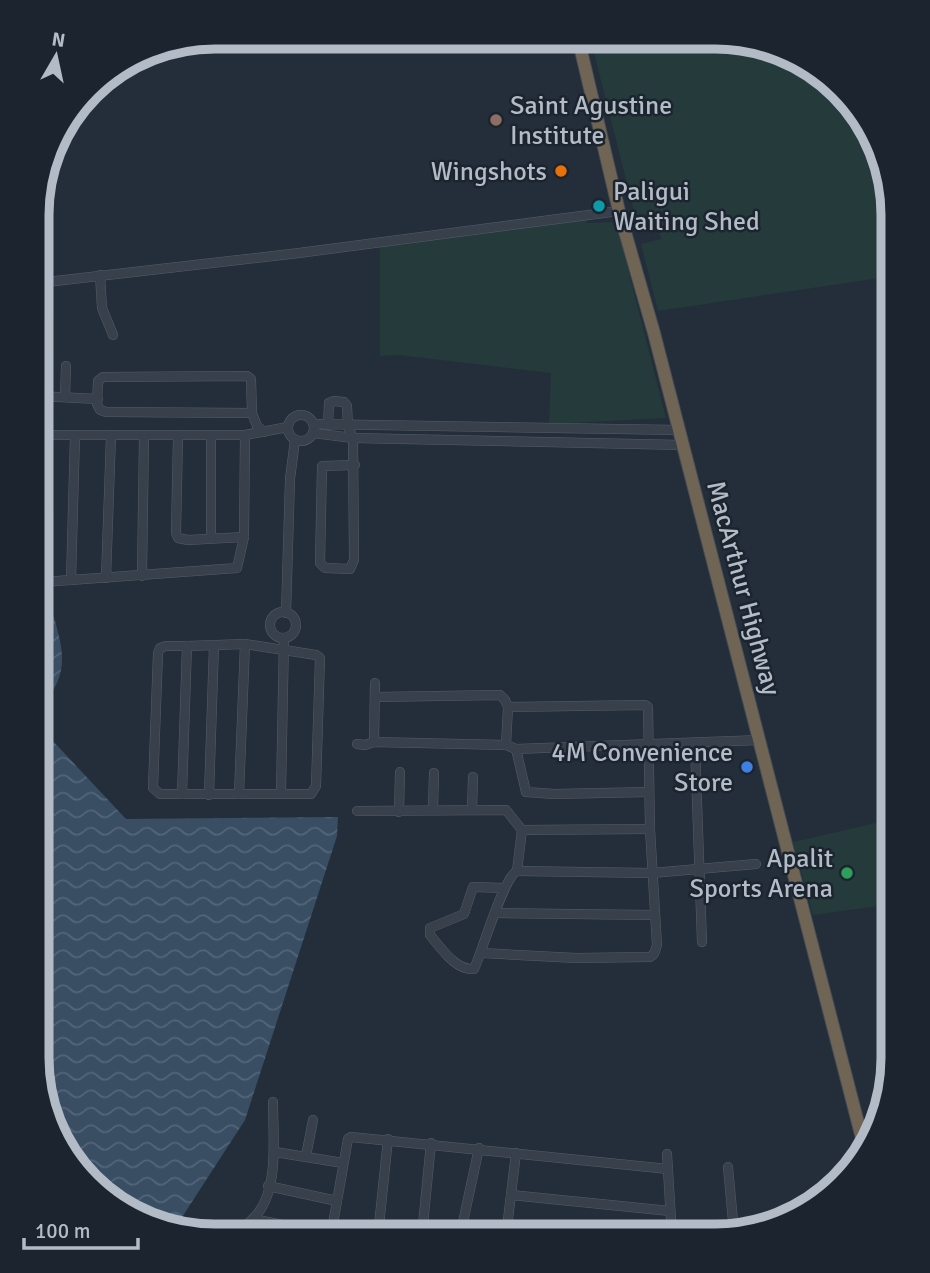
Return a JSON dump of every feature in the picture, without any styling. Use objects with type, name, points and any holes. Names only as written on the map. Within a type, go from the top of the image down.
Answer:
[{"type":"highway","name":"MacArthur Highway","points":[[581,49],[618,211],[654,333],[861,1136]]},
{"type":"street","points":[[49,282],[299,253],[618,211]]},
{"type":"street","points":[[100,275],[102,308],[113,335]]},
{"type":"street","points":[[65,397],[66,366]]},
{"type":"street","points":[[252,413],[106,412],[100,410],[97,399],[99,381],[103,377],[247,376],[251,379],[252,413],[257,426],[264,432]]},
{"type":"street","points":[[49,396],[97,399]]},
{"type":"street","points":[[328,425],[329,403],[344,402],[347,406],[348,426],[354,438],[355,465],[354,564],[350,569],[325,568],[320,563],[322,466],[355,465]]},
{"type":"street","points":[[679,430],[328,425],[313,428],[306,440],[295,440],[288,427],[291,420],[306,416],[313,428],[354,438],[683,445]]},
{"type":"street","points":[[49,435],[245,435],[288,427]]},
{"type":"street","points":[[507,441],[508,429]]},
{"type":"street","points":[[613,430],[614,443]]},
{"type":"street","points":[[656,430],[657,444]]},
{"type":"street","points":[[49,582],[237,568],[244,537],[245,435]]},
{"type":"street","points":[[71,580],[75,436]]},
{"type":"street","points":[[106,578],[111,436]]},
{"type":"street","points":[[142,576],[144,436]]},
{"type":"street","points":[[178,436],[178,538],[188,540],[244,537]]},
{"type":"street","points":[[211,436],[211,539]]},
{"type":"street","points":[[286,613],[290,479],[295,440]]},
{"type":"street","points":[[286,613],[295,620],[296,628],[291,635],[284,638],[272,633],[270,624],[274,617],[286,613]]},
{"type":"street","points":[[281,793],[284,638]]},
{"type":"street","points":[[239,794],[245,644]]},
{"type":"street","points":[[245,644],[282,650],[316,655],[320,661],[316,790],[311,794],[209,795],[156,792],[153,788],[160,648],[245,644]]},
{"type":"street","points":[[209,795],[214,645]]},
{"type":"street","points":[[182,794],[187,646]]},
{"type":"street","points":[[374,742],[375,683]]},
{"type":"street","points":[[376,697],[500,695],[508,707],[511,747],[526,792],[649,792]]},
{"type":"street","points":[[482,953],[576,958],[650,957],[657,948],[650,828],[648,707],[508,707]]},
{"type":"street","points":[[357,744],[374,742],[511,747],[695,744],[760,740]]},
{"type":"street","points":[[695,744],[702,942]]},
{"type":"street","points":[[399,812],[400,772]]},
{"type":"street","points":[[433,810],[434,773]]},
{"type":"street","points":[[472,810],[473,777]]},
{"type":"street","points":[[357,811],[506,810],[523,830],[517,871]]},
{"type":"street","points":[[523,830],[650,828]]},
{"type":"street","points":[[504,888],[473,887],[464,914],[429,930],[430,935],[450,957],[467,969],[474,968],[482,953],[504,888],[511,874],[517,871],[652,873],[755,864]]},
{"type":"street","points":[[495,913],[654,915]]},
{"type":"street","points":[[247,1224],[263,1205],[268,1185],[275,1152],[273,1102]]},
{"type":"street","points":[[306,1156],[313,1120]]},
{"type":"street","points":[[334,1224],[343,1163],[348,1139],[351,1137],[432,1143],[668,1169]]},
{"type":"street","points":[[379,1224],[388,1139]]},
{"type":"street","points":[[423,1224],[432,1143]]},
{"type":"street","points":[[463,1224],[479,1149]]},
{"type":"street","points":[[275,1152],[343,1163]]},
{"type":"street","points":[[507,1224],[516,1153]]},
{"type":"street","points":[[667,1154],[671,1224]]},
{"type":"street","points":[[728,1167],[733,1223]]},
{"type":"street","points":[[268,1185],[337,1201]]},
{"type":"street","points":[[511,1195],[670,1211]]},
{"type":"street","points":[[253,1219],[278,1224]]},
{"type":"green space","points":[[605,49],[736,50],[788,66],[824,90],[853,123],[872,162],[880,194],[881,278],[658,311],[641,244],[661,239],[656,214],[635,215],[594,53]]},
{"type":"green space","points":[[586,218],[587,223],[616,222],[666,418],[549,424],[551,373],[399,355],[380,356],[380,246]]},
{"type":"green space","name":"Apalit Sports Arena","points":[[881,822],[881,906],[813,915],[793,842]]},
{"type":"water","points":[[49,600],[61,645],[61,671],[49,697]]},
{"type":"water","points":[[49,737],[126,819],[338,817],[337,836],[245,1120],[180,1220],[142,1207],[106,1183],[90,1167],[66,1131],[52,1090],[49,1058]]},
{"type":"place","name":"Saint Agustine Institute","points":[[496,120]]},
{"type":"place","name":"Wingshots","points":[[561,171]]},
{"type":"place","name":"Paligui Waiting Shed","points":[[599,206]]},
{"type":"place","name":"4M Convenience Store","points":[[747,767]]},
{"type":"place","name":"Apalit Sports Arena","points":[[847,873]]}]
